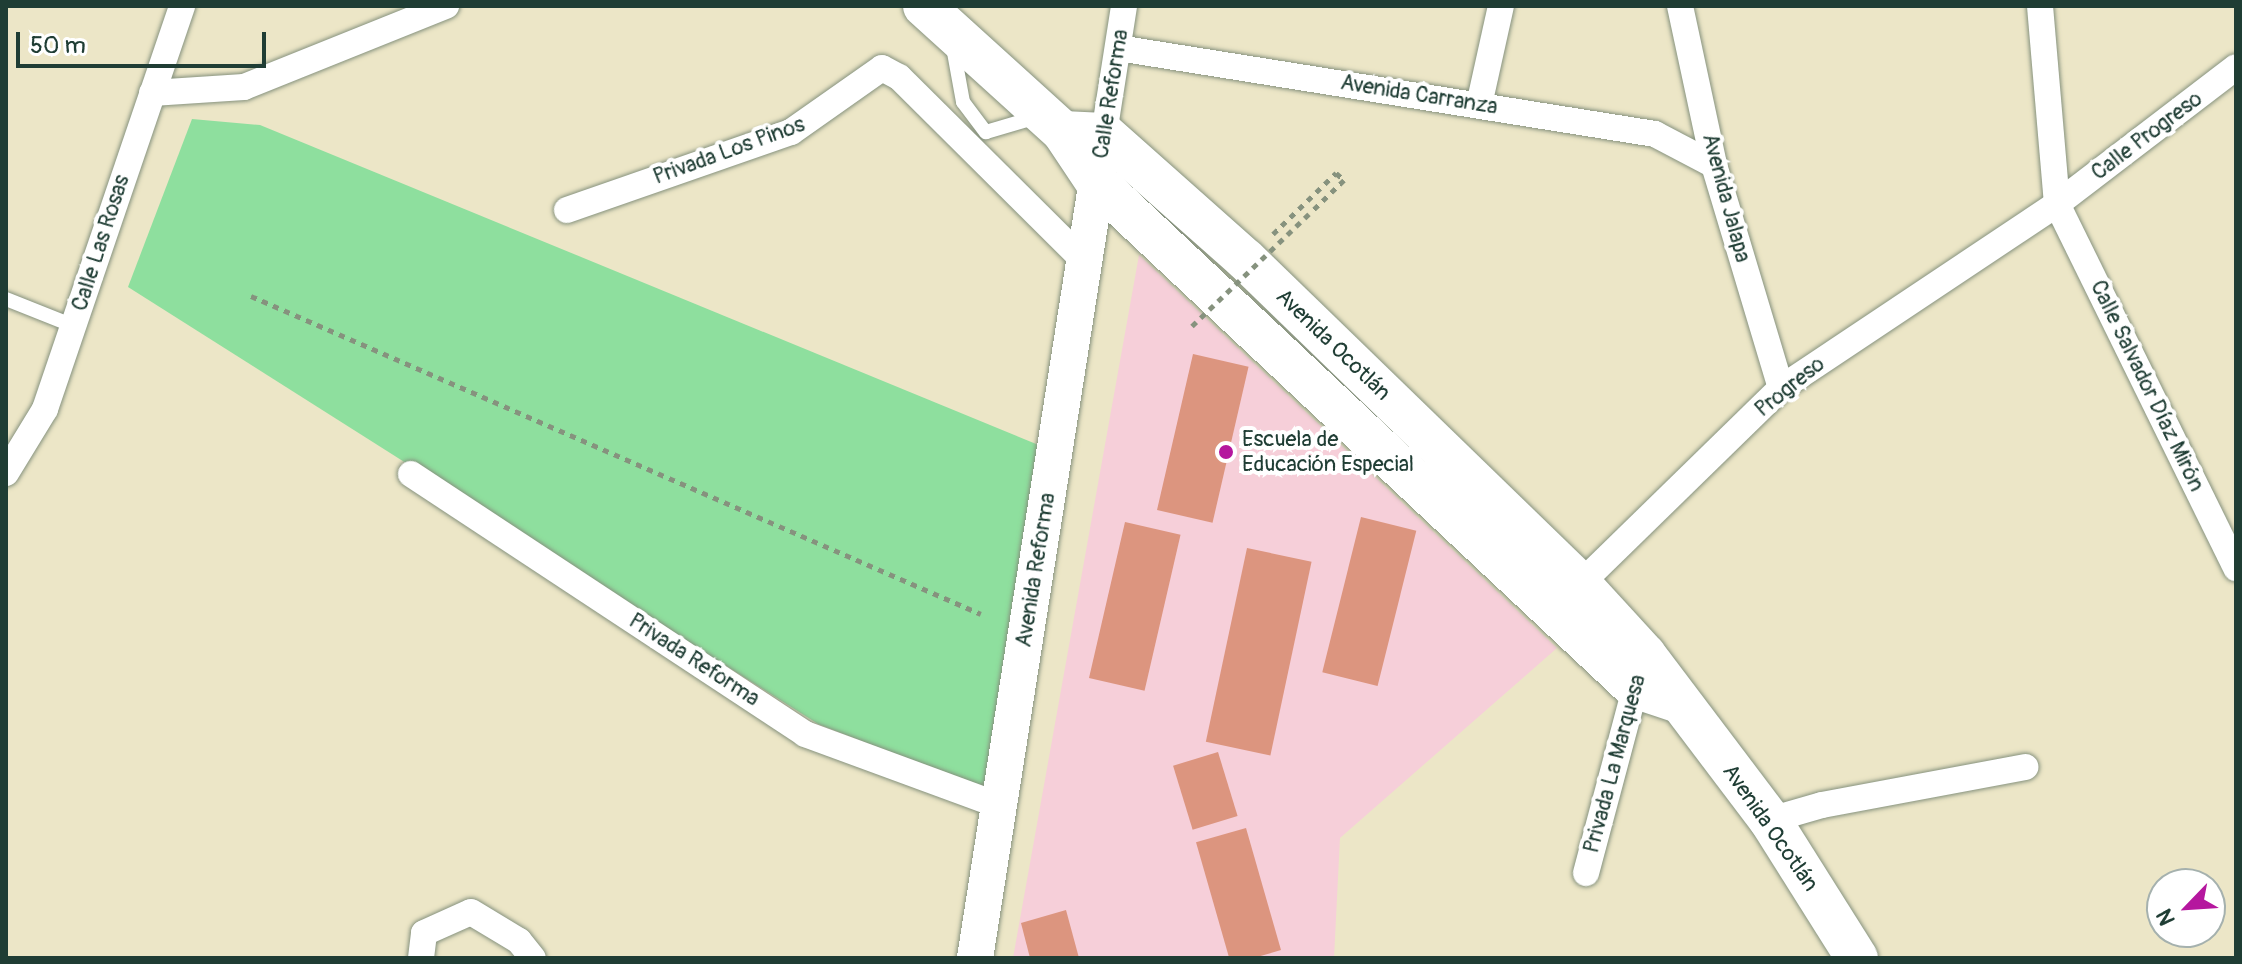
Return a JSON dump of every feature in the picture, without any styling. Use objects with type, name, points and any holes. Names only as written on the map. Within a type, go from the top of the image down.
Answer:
[{"type":"main road","name":"Avenida Ocotlán","points":[[937,18],[1052,124],[1097,183],[1567,596]]},
{"type":"main road","points":[[1052,124],[1104,134]]},
{"type":"main road","name":"Avenida Ocotlán","points":[[1104,134],[1246,260],[1640,671],[1677,702],[1770,820],[1857,958]]},
{"type":"street","name":"Calle Las Rosas","points":[[6,473],[45,409],[182,6]]},
{"type":"street","points":[[152,93],[244,87],[446,6]]},
{"type":"street","name":"Calle Reforma","points":[[1097,183],[1124,6]]},
{"type":"street","points":[[1479,105],[1501,6]]},
{"type":"street","name":"Avenida Jalapa","points":[[1680,6],[1714,165],[1781,388]]},
{"type":"street","points":[[2040,6],[2057,204]]},
{"type":"street","name":"Avenida Carranza","points":[[1118,48],[1655,134],[1714,165]]},
{"type":"street","name":"Privada Los Pinos","points":[[567,210],[791,132],[882,68],[899,77],[1086,263]]},
{"type":"street","name":"Calle Progreso","points":[[2057,204],[2234,72]]},
{"type":"street","name":"Avenida Reforma","points":[[975,958],[1097,183]]},
{"type":"street","name":"Progreso","points":[[1567,596],[1781,388],[2057,204]]},
{"type":"street","name":"Calle Salvador Díaz Mirón","points":[[2057,204],[2236,568]]},
{"type":"street","name":"Privada Reforma","points":[[411,474],[805,734],[998,805]]},
{"type":"street","name":"Privada La Marquesa","points":[[1586,873],[1640,671]]},
{"type":"street","points":[[1770,820],[1822,805],[2025,767]]},
{"type":"street","points":[[422,946],[471,912],[519,941],[533,958]]},
{"type":"lane","points":[[6,299],[74,326]]},
{"type":"path","points":[[1192,326],[1344,180],[1336,173],[1280,226]]},
{"type":"path","points":[[251,296],[981,614]]},
{"type":"shaded area","name":"Escuela de Educación Especial","points":[[1139,255],[1557,648],[1340,838],[1334,958],[1013,958]]},
{"type":"green space","points":[[192,119],[260,125],[1041,446],[985,789],[818,724],[128,287]]},
{"type":"building","points":[[1193,354],[1249,367],[1213,523],[1157,510]]},
{"type":"building","points":[[1361,517],[1416,531],[1378,686],[1322,672]]},
{"type":"building","points":[[1125,522],[1181,535],[1145,691],[1089,678]]},
{"type":"building","points":[[1247,548],[1312,562],[1270,755],[1206,742]]},
{"type":"building","points":[[1218,752],[1238,816],[1193,830],[1173,766]]},
{"type":"building","points":[[1246,828],[1281,950],[1253,958],[1229,958],[1196,842]]},
{"type":"building","points":[[1066,910],[1079,958],[1030,958],[1021,923]]},
{"type":"place","name":"Escuela de Educación Especial","points":[[1226,452]]}]
